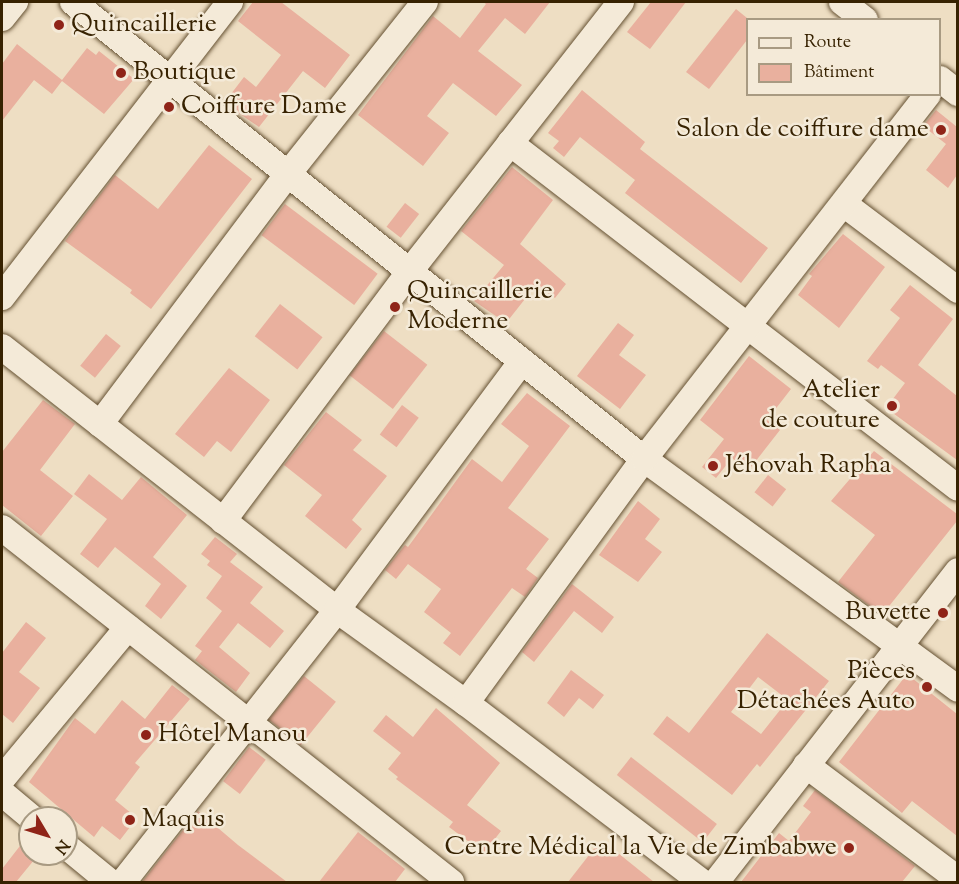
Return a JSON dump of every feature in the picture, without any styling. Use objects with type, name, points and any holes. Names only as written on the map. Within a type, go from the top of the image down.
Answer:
[{"type":"street","points":[[2,18],[15,2]]},
{"type":"street","points":[[73,2],[644,459],[957,689]]},
{"type":"street","points":[[2,297],[230,2]]},
{"type":"street","points":[[100,424],[288,174],[425,2]]},
{"type":"street","points":[[223,521],[410,271],[621,2]]},
{"type":"street","points":[[842,2],[862,18]]},
{"type":"street","points":[[941,80],[957,93]]},
{"type":"street","points":[[466,703],[644,459],[926,96]]},
{"type":"street","points":[[510,144],[750,325],[957,488]]},
{"type":"street","points":[[844,204],[957,290]]},
{"type":"street","points":[[2,347],[336,610],[466,703],[702,882]]},
{"type":"street","points":[[123,882],[336,610],[522,361]]},
{"type":"street","points":[[2,528],[450,882]]},
{"type":"street","points":[[716,882],[898,644],[957,571]]},
{"type":"street","points":[[2,779],[128,627]]},
{"type":"street","points":[[806,765],[957,879]]},
{"type":"street","points":[[2,793],[18,806]]},
{"type":"street","points":[[78,856],[110,882]]},
{"type":"building","points":[[253,2],[281,2],[350,55],[325,88],[303,71],[259,127],[224,103],[244,77],[256,87],[281,55],[238,21]]},
{"type":"building","points":[[483,2],[550,2],[525,34],[505,18],[478,51],[522,85],[496,116],[453,83],[427,116],[449,133],[423,166],[358,115],[433,16],[460,38],[486,4]]},
{"type":"building","points":[[651,2],[686,2],[650,49],[627,32]]},
{"type":"building","points":[[736,9],[747,18],[746,41],[709,89],[686,72]]},
{"type":"building","points":[[17,44],[62,80],[87,48],[96,55],[99,51],[134,79],[104,114],[62,81],[52,94],[34,80],[2,121],[2,64]]},
{"type":"building","points":[[582,90],[645,142],[640,149],[768,248],[741,283],[625,193],[635,180],[580,137],[564,157],[553,148],[559,141],[548,133]]},
{"type":"building","points":[[936,110],[957,127],[957,175],[948,188],[926,170],[946,144],[923,126]]},
{"type":"building","points":[[209,145],[252,179],[151,309],[130,293],[132,290],[65,241],[115,175],[158,209]]},
{"type":"building","points":[[512,167],[553,200],[520,244],[566,284],[555,298],[536,285],[506,323],[474,301],[504,265],[461,231]]},
{"type":"building","points":[[405,203],[419,214],[401,238],[387,227]]},
{"type":"building","points":[[285,204],[378,274],[354,305],[262,235]]},
{"type":"building","points":[[843,234],[885,267],[839,328],[798,295],[812,276],[809,274]]},
{"type":"building","points":[[910,285],[953,319],[918,365],[957,396],[957,460],[886,408],[905,383],[881,365],[878,369],[867,361],[900,318],[890,310]]},
{"type":"building","points":[[280,304],[323,337],[297,370],[255,336]]},
{"type":"building","points":[[618,323],[634,335],[619,355],[646,375],[620,409],[577,376]]},
{"type":"building","points":[[384,331],[427,365],[393,409],[350,375]]},
{"type":"building","points":[[106,334],[121,346],[95,378],[80,366]]},
{"type":"building","points":[[749,356],[791,389],[767,420],[780,430],[748,471],[732,458],[716,478],[702,467],[724,439],[700,420]]},
{"type":"building","points":[[229,368],[270,400],[231,452],[217,441],[204,457],[175,434]]},
{"type":"building","points":[[527,393],[570,426],[508,508],[549,539],[526,569],[538,578],[525,597],[512,588],[460,656],[443,643],[451,633],[424,612],[441,589],[408,564],[396,579],[385,570],[405,545],[408,547],[472,459],[502,482],[529,446],[501,424]]},
{"type":"building","points":[[43,400],[75,424],[40,470],[73,496],[41,536],[2,505],[2,452]]},
{"type":"building","points":[[402,405],[419,418],[397,447],[380,435]]},
{"type":"building","points":[[326,412],[362,440],[353,450],[387,476],[352,520],[362,529],[346,549],[305,516],[322,495],[284,465]]},
{"type":"building","points":[[874,451],[957,514],[957,521],[882,615],[838,582],[875,535],[831,501]]},
{"type":"building","points":[[89,474],[122,500],[141,477],[187,515],[153,557],[187,586],[161,619],[145,606],[161,584],[115,547],[98,568],[80,554],[107,519],[74,494]]},
{"type":"building","points":[[768,475],[786,489],[773,506],[754,492]]},
{"type":"building","points":[[638,501],[660,519],[645,539],[662,552],[638,582],[599,555]]},
{"type":"building","points":[[215,537],[237,554],[230,562],[263,587],[250,603],[284,631],[270,648],[238,623],[219,647],[250,673],[236,692],[195,660],[202,651],[195,646],[222,611],[206,598],[222,576],[207,565],[210,561],[201,554]]},
{"type":"building","points":[[572,584],[614,617],[602,633],[574,611],[534,662],[522,652]]},
{"type":"building","points":[[26,622],[46,638],[19,672],[40,688],[13,723],[2,714],[2,653]]},
{"type":"building","points":[[767,633],[829,681],[760,767],[757,764],[732,795],[653,734],[667,716],[689,733]],"holes":[[[758,677],[788,700],[761,734],[731,712]]]},
{"type":"building","points":[[571,670],[604,695],[593,709],[579,698],[564,717],[547,703]]},
{"type":"building","points":[[907,674],[957,714],[957,836],[912,801],[902,813],[839,762]]},
{"type":"building","points":[[304,676],[336,702],[301,745],[269,720]]},
{"type":"building","points":[[172,685],[190,699],[135,763],[140,767],[115,800],[137,818],[120,840],[102,826],[94,837],[78,823],[78,806],[57,806],[29,782],[75,718],[95,734],[122,700],[145,719]]},
{"type":"building","points":[[436,708],[500,763],[467,805],[501,831],[484,853],[449,827],[453,822],[396,779],[398,777],[388,769],[401,753],[373,731],[386,715],[413,737]]},
{"type":"building","points":[[249,747],[266,760],[240,794],[223,781]]},
{"type":"building","points":[[631,757],[717,824],[703,842],[617,775]]},
{"type":"building","points":[[815,790],[915,866],[902,882],[741,882],[779,833],[789,841],[811,812],[803,806]]},
{"type":"building","points":[[198,811],[238,845],[287,882],[142,882]]},
{"type":"building","points":[[358,832],[405,869],[395,882],[319,882]]},
{"type":"building","points":[[600,841],[608,845],[654,882],[568,882]]},
{"type":"building","points":[[18,848],[18,866],[29,866],[16,882],[2,882],[2,869]]},
{"type":"place","name":"Quincaillerie","points":[[59,25]]},
{"type":"place","name":"Boutique","points":[[121,73]]},
{"type":"place","name":"Coiffure Dame","points":[[169,107]]},
{"type":"place","name":"Salon de coiffure dame","points":[[941,130]]},
{"type":"place","name":"Quincaillerie Moderne","points":[[395,307]]},
{"type":"place","name":"Atelier de couture","points":[[892,406]]},
{"type":"place","name":"Jéhovah Rapha","points":[[713,466]]},
{"type":"place","name":"Buvette","points":[[943,613]]},
{"type":"place","name":"Pièces Détachées Auto","points":[[927,687]]},
{"type":"place","name":"Hôtel Manou","points":[[146,735]]},
{"type":"place","name":"Maquis","points":[[130,820]]},
{"type":"place","name":"Centre Médical la Vie de Zimbabwe","points":[[849,848]]}]
